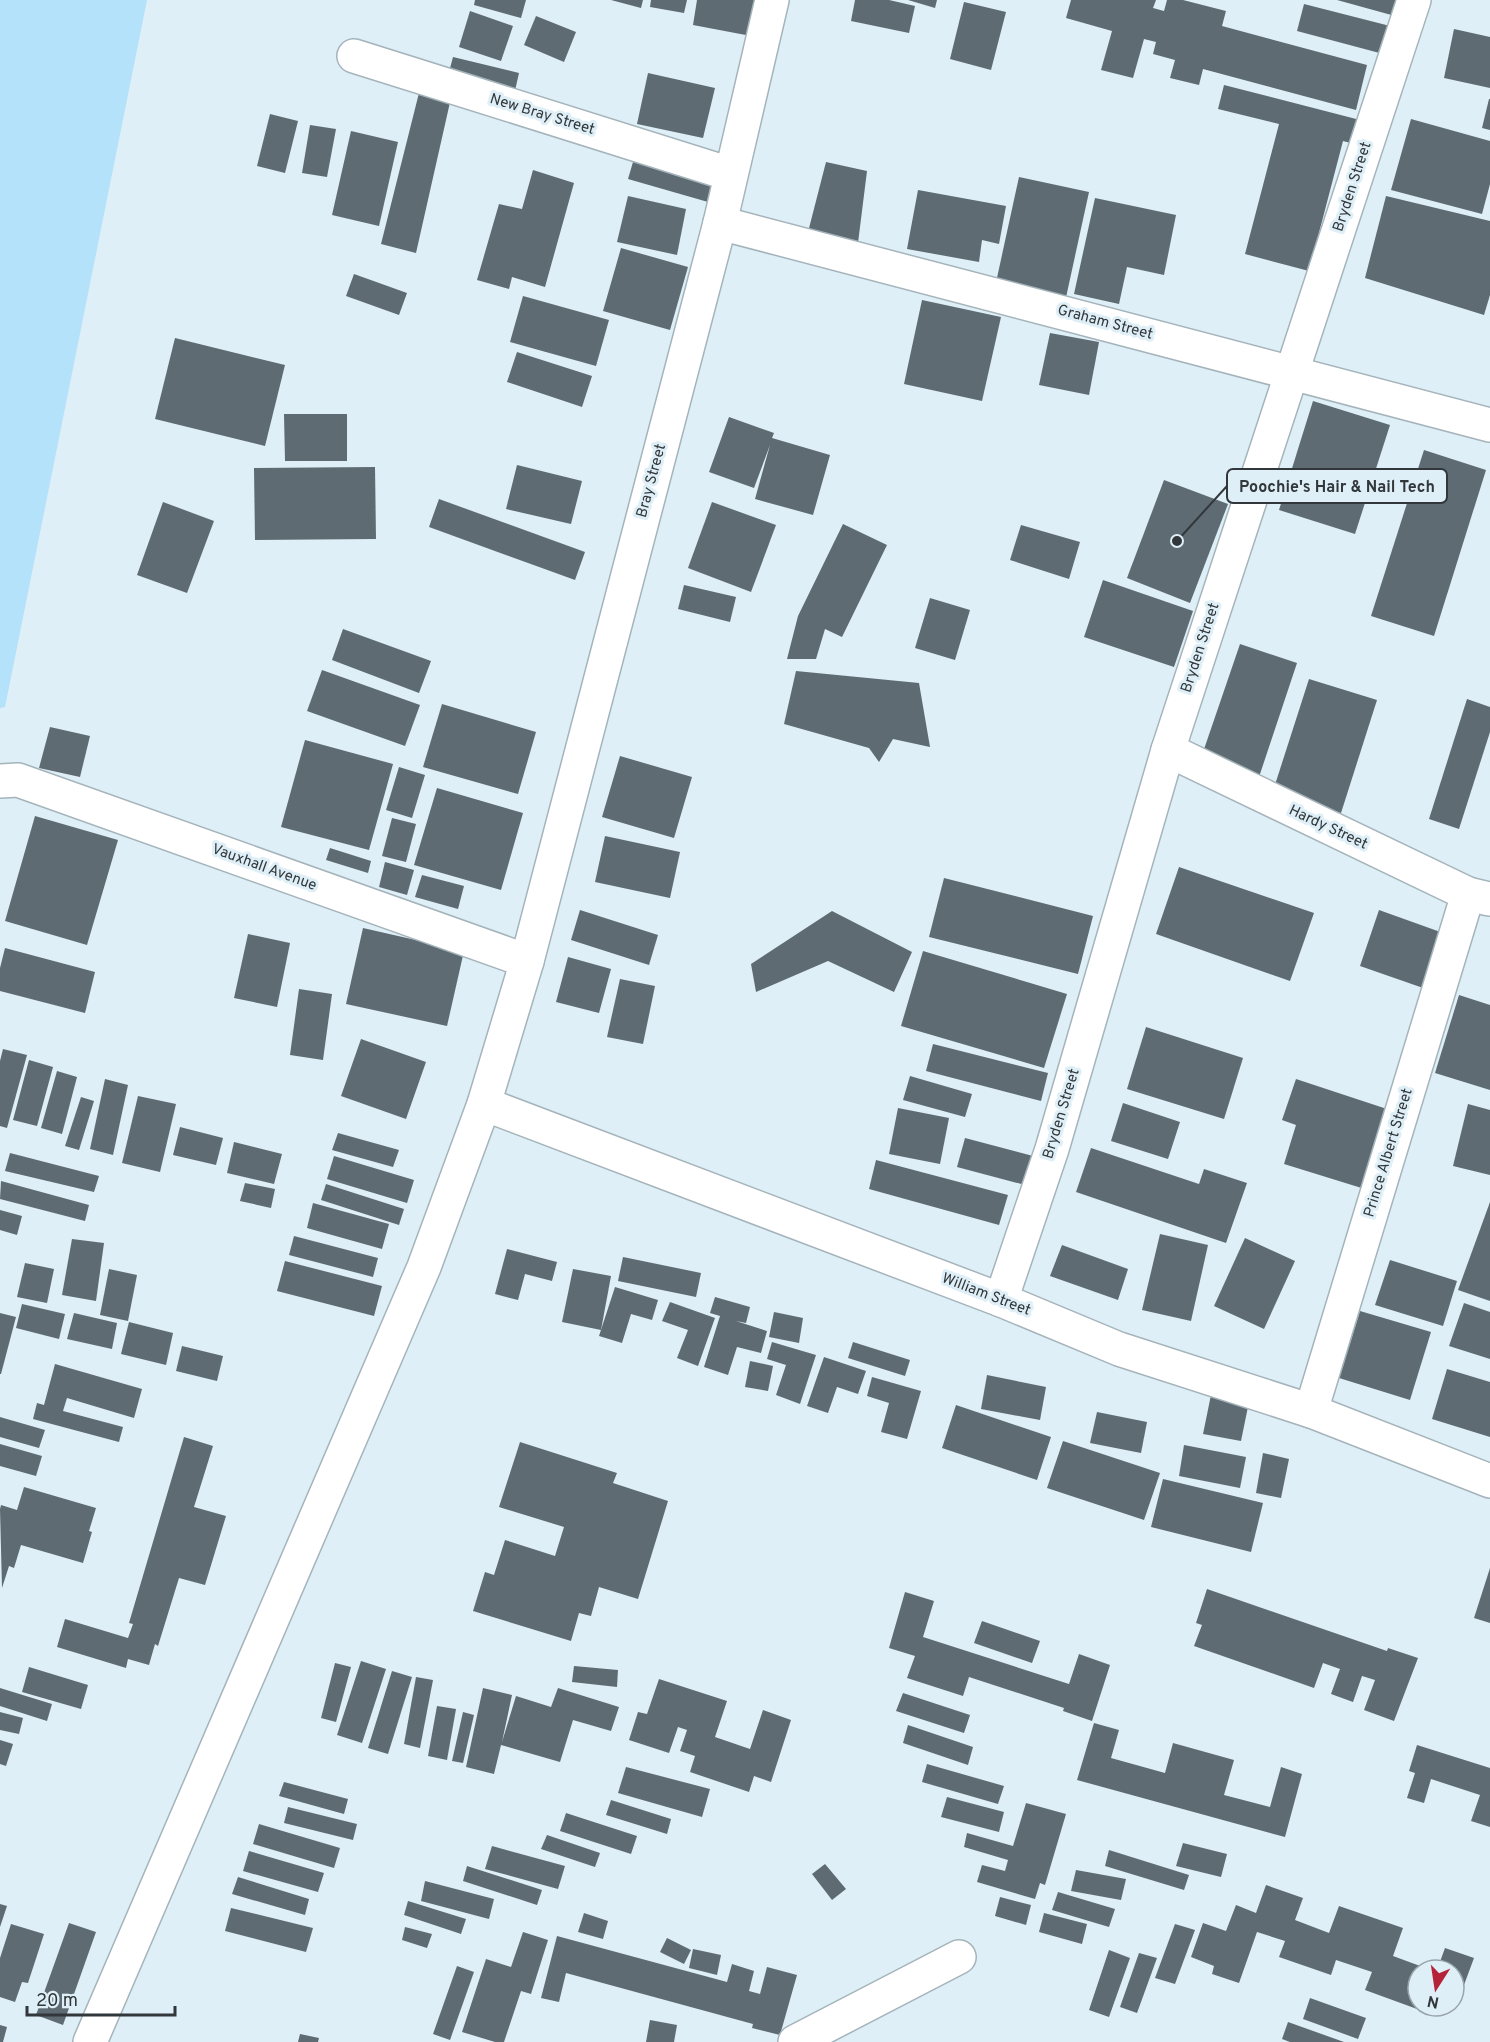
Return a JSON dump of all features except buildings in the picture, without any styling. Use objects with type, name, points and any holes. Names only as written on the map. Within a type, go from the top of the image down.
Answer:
[{"type":"street","name":"Bray Street","points":[[90,2042],[424,1268],[484,1104],[526,962],[720,223],[772,0]]},
{"type":"street","name":"Bryden Street","points":[[1001,1300],[1052,1149],[1167,750],[1414,0]]},
{"type":"street","name":"New Bray Street","points":[[354,56],[730,174]]},
{"type":"street","name":"Graham Street","points":[[720,223],[1490,425]]},
{"type":"street","name":"Hardy Street","points":[[1167,750],[1479,897]]},
{"type":"street","name":"Vauxhall Avenue","points":[[0,782],[18,780],[526,962]]},
{"type":"street","name":"Prince Albert Street","points":[[1311,1411],[1479,897]]},
{"type":"street","name":"William Street","points":[[484,1104],[1001,1300],[1119,1349],[1311,1411],[1490,1481]]},
{"type":"street","points":[[795,2042],[959,1957]]},
{"type":"shaded area","points":[[0,0],[147,0],[5,707],[0,708]]},
{"type":"place","name":"Poochie's Hair & Nail Tech","points":[[1177,541]]}]
